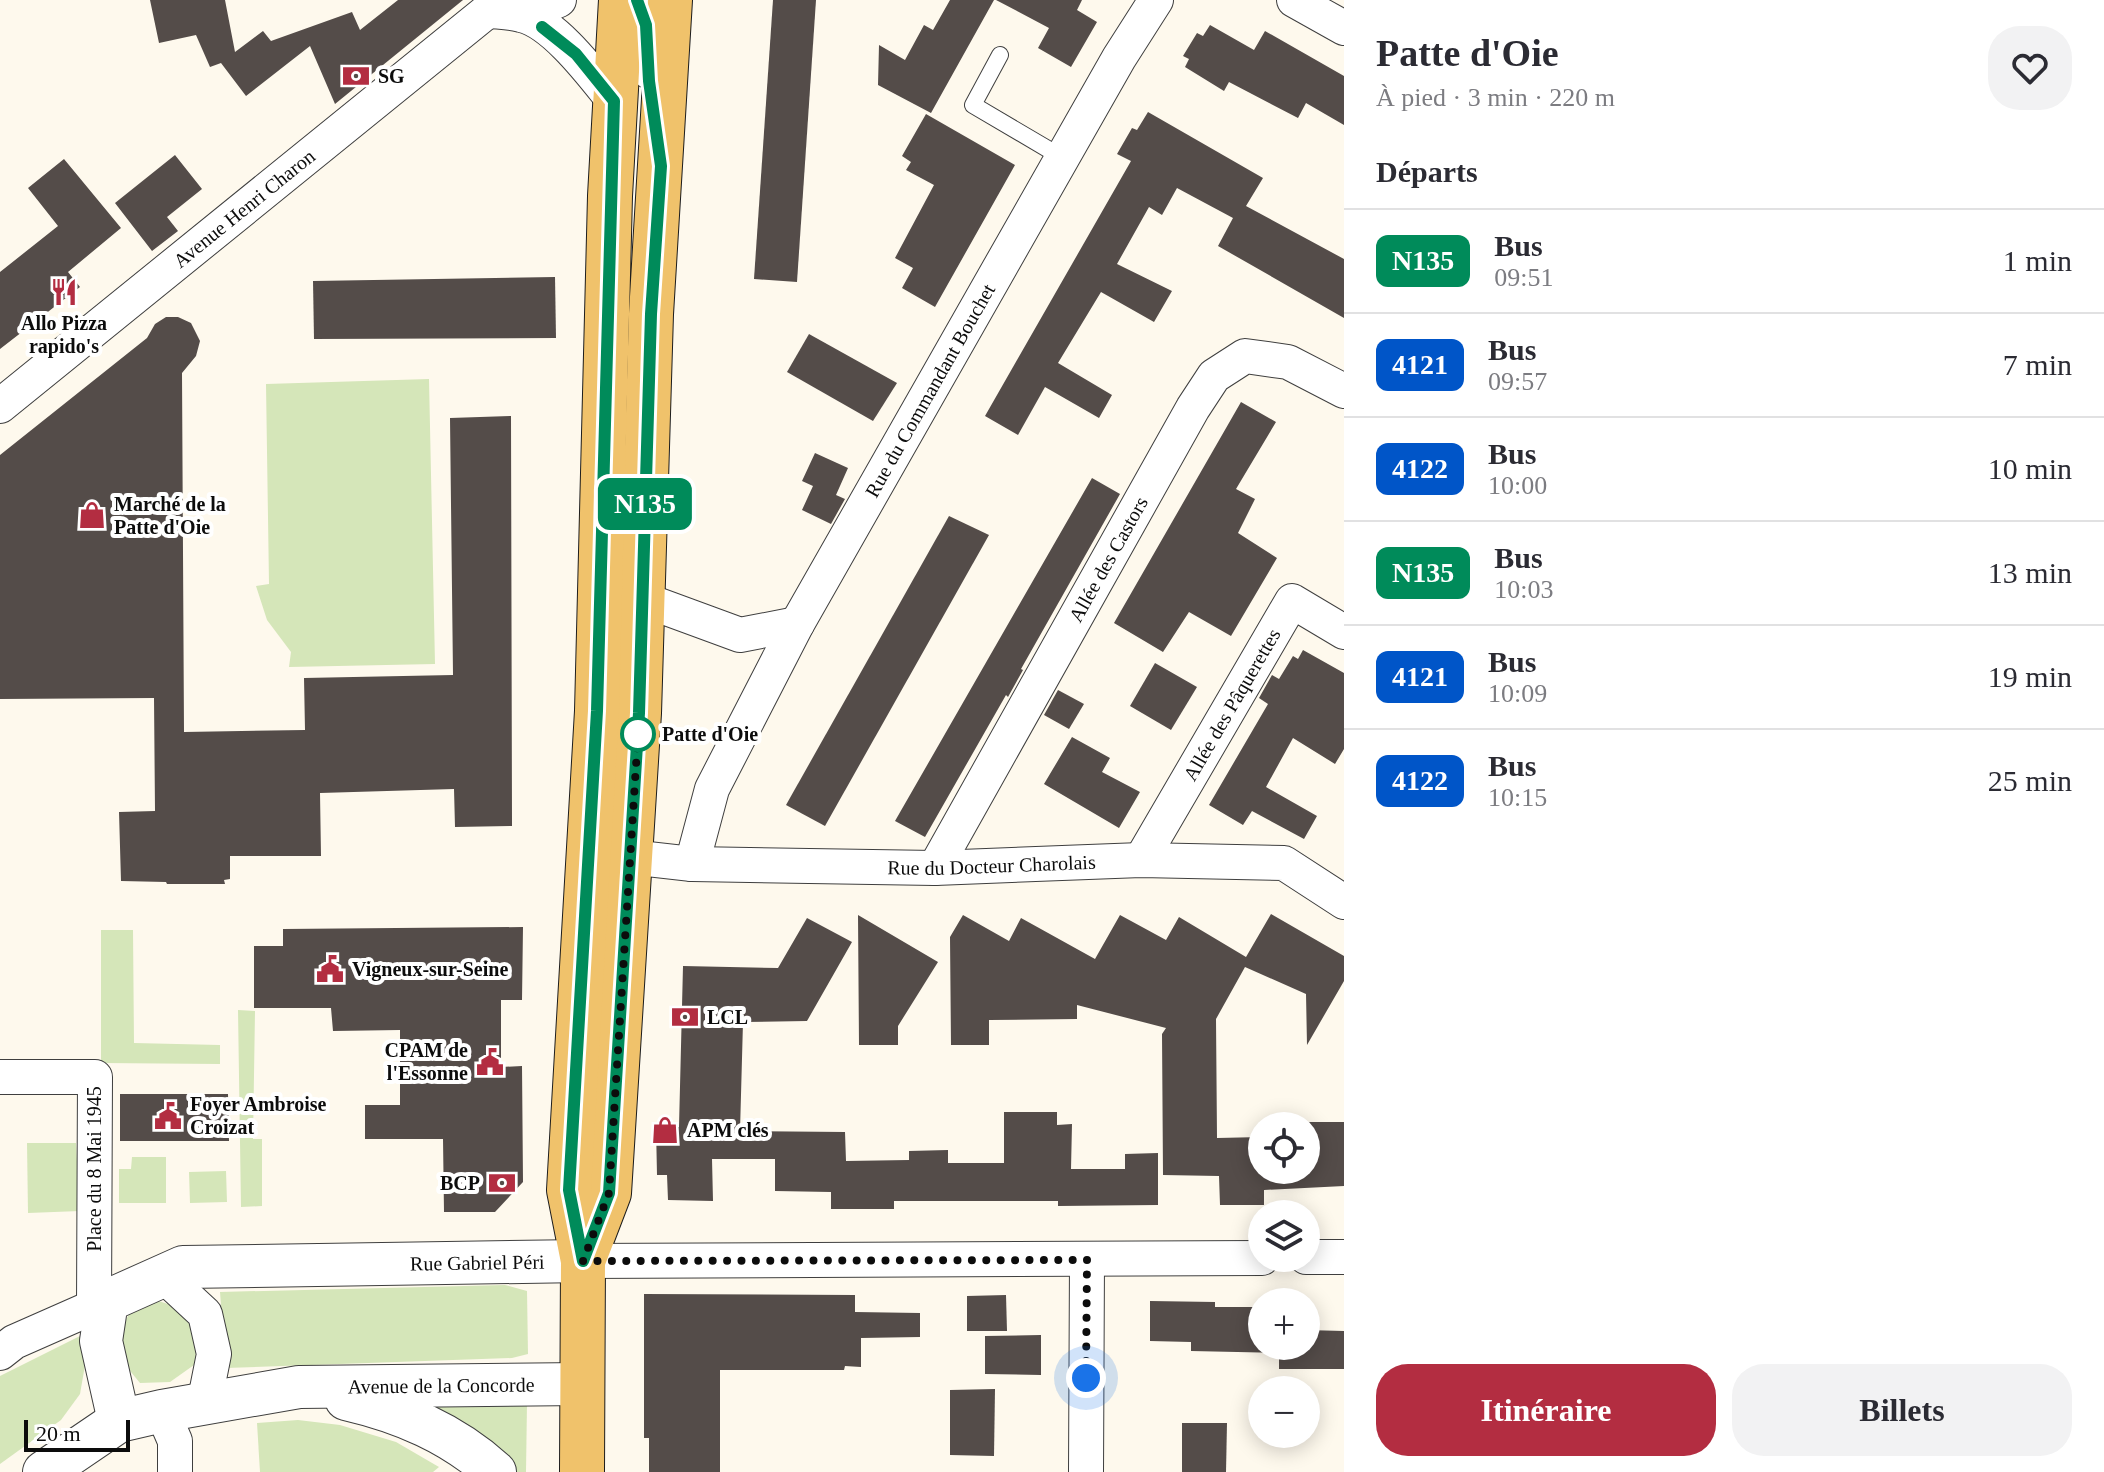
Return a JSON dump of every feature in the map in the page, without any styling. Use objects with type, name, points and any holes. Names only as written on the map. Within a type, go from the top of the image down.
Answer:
[{"type":"main road","points":[[582,1472],[583,1261],[569,1190],[597,725],[614,101],[621,0]]},
{"type":"main road","points":[[583,1261],[609,1193],[639,713],[651,314],[670,0]]},
{"type":"street","name":"Avenue Henri Charon","points":[[0,406],[505,9],[559,0]]},
{"type":"street","points":[[637,0],[646,25],[649,81],[661,166]]},
{"type":"street","name":"Rue du Commandant Bouchet","points":[[692,864],[712,789],[797,624],[1156,0]]},
{"type":"street","points":[[1294,0],[1344,28]]},
{"type":"street","points":[[505,9],[559,39],[576,54],[614,101]]},
{"type":"street","name":"Allée des Castors","points":[[935,868],[1185,422],[1214,376],[1245,356],[1288,362],[1344,391]]},
{"type":"street","points":[[642,599],[740,635],[797,624]]},
{"type":"street","name":"Allée des Pâquerettes","points":[[1141,860],[1292,601],[1344,632]]},
{"type":"street","name":"Rue du Docteur Charolais","points":[[630,857],[692,864],[935,868],[1141,860],[1284,863],[1344,902]]},
{"type":"street","name":"Place du 8 Mai 1945","points":[[0,1077],[95,1077],[101,1304]]},
{"type":"street","points":[[1320,1257],[1344,1257]]},
{"type":"street","name":"Rue Gabriel Péri","points":[[0,1353],[14,1342],[183,1267],[583,1261],[1248,1258]]},
{"type":"street","points":[[1086,1472],[1087,1260]]},
{"type":"street","points":[[164,1276],[205,1314],[214,1354],[204,1404]]},
{"type":"street","points":[[101,1304],[101,1341],[119,1421]]},
{"type":"street","name":"Avenue de la Concorde","points":[[44,1472],[119,1421],[299,1387],[582,1384]]},
{"type":"street","name":"Avenue de la Concorde","points":[[299,1387],[385,1408],[442,1432],[495,1472]]},
{"type":"street","points":[[162,1411],[175,1441],[175,1472]]},
{"type":"lane","points":[[1000,55],[973,105],[1063,158]]},
{"type":"green space","points":[[429,379],[435,664],[289,667],[291,652],[267,620],[256,586],[269,584],[266,384]]},
{"type":"green space","points":[[101,930],[133,930],[134,1043],[220,1045],[220,1064],[101,1063]]},
{"type":"green space","points":[[238,1010],[255,1011],[253,1139],[262,1139],[262,1206],[241,1207]]},
{"type":"green space","points":[[27,1143],[76,1143],[80,1211],[28,1213]]},
{"type":"green space","points":[[132,1157],[166,1157],[166,1203],[119,1203],[119,1169],[131,1169]]},
{"type":"green space","points":[[226,1171],[227,1202],[190,1203],[189,1172]]},
{"type":"green space","points":[[505,1285],[527,1291],[528,1354],[512,1358],[226,1368],[220,1292]]},
{"type":"green space","points":[[146,1299],[182,1311],[194,1327],[194,1365],[170,1382],[140,1383],[122,1361],[120,1332],[131,1310]]},
{"type":"green space","points":[[80,1336],[88,1348],[80,1394],[61,1420],[0,1464],[0,1376]]},
{"type":"green space","points":[[527,1403],[526,1472],[513,1472],[422,1404]]},
{"type":"green space","points":[[298,1420],[340,1425],[396,1442],[439,1467],[433,1472],[260,1472],[257,1423]]},
{"type":"building","points":[[150,0],[225,0],[235,52],[263,31],[271,41],[352,12],[360,30],[398,0],[463,0],[335,104],[310,46],[246,96],[221,63],[210,67],[196,35],[159,43]]},
{"type":"building","points":[[773,0],[816,0],[797,282],[754,279]]},
{"type":"building","points":[[950,0],[994,0],[931,113],[878,85],[879,45],[905,60],[924,25],[933,30]]},
{"type":"building","points":[[996,0],[1082,0],[1077,10],[1097,22],[1071,67],[1038,48],[1049,28]]},
{"type":"building","points":[[1210,25],[1254,50],[1265,31],[1344,76],[1344,125],[1306,103],[1298,118],[1229,82],[1224,91],[1185,67],[1189,59],[1183,56],[1197,33],[1203,36]]},
{"type":"building","points":[[1148,112],[1263,178],[1246,206],[1344,259],[1344,318],[1218,246],[1233,218],[1177,188],[1162,215],[1149,207],[1117,264],[1172,291],[1154,322],[1101,292],[1058,363],[1112,395],[1099,418],[1045,387],[1018,435],[985,416],[1131,161],[1117,154],[1132,128],[1137,130]]},
{"type":"building","points":[[926,114],[1015,165],[935,307],[902,288],[913,268],[895,258],[934,185],[906,170],[911,162],[902,156]]},
{"type":"building","points":[[175,155],[202,189],[167,217],[178,231],[152,251],[115,203]]},
{"type":"building","points":[[64,159],[121,228],[68,272],[80,287],[0,349],[0,272],[58,226],[28,188]]},
{"type":"building","points":[[555,277],[556,338],[314,339],[313,281]]},
{"type":"building","points":[[166,317],[178,317],[191,323],[200,341],[196,356],[182,373],[184,732],[305,730],[304,678],[453,675],[450,418],[511,416],[512,826],[455,827],[454,789],[320,793],[321,856],[230,856],[230,879],[224,880],[225,884],[121,881],[119,812],[155,811],[154,698],[0,699],[0,455],[147,338],[155,324]]},
{"type":"building","points":[[809,334],[897,383],[873,421],[787,372]]},
{"type":"building","points":[[1241,402],[1276,422],[1236,489],[1255,499],[1238,533],[1277,558],[1231,636],[1189,612],[1163,652],[1114,623]]},
{"type":"building","points":[[815,453],[848,468],[836,495],[845,499],[831,524],[802,510],[813,486],[802,481]]},
{"type":"building","points":[[1092,478],[1120,494],[1008,697],[1006,695],[925,837],[895,821]]},
{"type":"building","points":[[949,516],[989,535],[825,826],[786,805]]},
{"type":"building","points":[[1303,650],[1344,673],[1344,749],[1335,764],[1293,738],[1266,787],[1317,816],[1304,839],[1252,811],[1243,825],[1209,805],[1268,704],[1259,698],[1272,675],[1279,679],[1293,656],[1298,659]]},
{"type":"building","points":[[1155,663],[1197,687],[1171,730],[1130,706]]},
{"type":"building","points":[[1058,690],[1084,704],[1069,729],[1044,715]]},
{"type":"building","points":[[1072,737],[1110,758],[1102,772],[1140,792],[1119,828],[1044,784]]},
{"type":"building","points":[[1271,914],[1344,956],[1344,981],[1307,1045],[1306,994],[1245,967],[1216,1019],[1217,1138],[1248,1137],[1248,1184],[1320,1184],[1320,1122],[1344,1122],[1344,1186],[1264,1190],[1264,1200],[1248,1200],[1248,1205],[1220,1205],[1219,1176],[1163,1175],[1162,1034],[1166,1028],[1077,1005],[1077,1019],[989,1020],[989,1045],[951,1045],[950,937],[963,915],[1009,941],[1021,918],[1095,959],[1120,915],[1166,940],[1179,917],[1246,957]]},
{"type":"building","points":[[858,915],[938,962],[898,1026],[898,1045],[859,1045]]},
{"type":"building","points":[[807,918],[852,942],[807,1021],[743,1022],[740,1131],[845,1132],[846,1161],[909,1160],[909,1151],[948,1150],[948,1163],[1004,1163],[1004,1112],[1057,1112],[1057,1125],[1072,1124],[1071,1169],[1125,1169],[1125,1154],[1158,1153],[1158,1205],[1058,1206],[1058,1201],[894,1201],[894,1209],[831,1209],[831,1192],[775,1191],[775,1159],[712,1159],[713,1201],[668,1200],[667,1175],[657,1175],[656,1127],[679,1127],[683,966],[778,968]]},
{"type":"building","points":[[523,927],[522,1000],[501,1000],[501,1067],[522,1066],[523,1182],[495,1212],[444,1212],[443,1139],[365,1139],[365,1105],[400,1105],[400,1030],[333,1031],[331,1008],[254,1008],[254,946],[283,946],[283,929]]},
{"type":"building","points":[[120,1094],[228,1094],[229,1141],[120,1141]]},
{"type":"building","points":[[644,1294],[855,1295],[855,1312],[920,1313],[920,1337],[861,1338],[861,1367],[845,1366],[844,1370],[720,1370],[720,1472],[649,1472],[649,1438],[644,1438]]},
{"type":"building","points":[[1006,1295],[1007,1331],[967,1331],[967,1296]]},
{"type":"building","points":[[1150,1301],[1215,1302],[1215,1307],[1248,1307],[1248,1352],[1191,1351],[1191,1342],[1150,1341]]},
{"type":"building","points":[[1320,1330],[1344,1331],[1344,1369],[1279,1369],[1279,1360],[1320,1360]]},
{"type":"building","points":[[1041,1335],[1041,1375],[985,1374],[985,1336]]},
{"type":"building","points":[[995,1389],[994,1456],[950,1455],[950,1390]]},
{"type":"building","points":[[1182,1423],[1227,1423],[1226,1472],[1182,1472]]},
{"type":"bus line","name":"N135","points":[[542,27],[576,54],[614,101],[597,711],[569,1190],[583,1261],[609,1193],[639,713],[651,314],[661,166],[649,81],[646,25],[637,0]]},
{"type":"place","name":"SG","points":[[356,76]]},
{"type":"place","name":"Allo Pizza rapido's","points":[[64,292]]},
{"type":"place","name":"Marché de la Patte d'Oie","points":[[92,515]]},
{"type":"place","name":"Patte d'Oie","points":[[638,734]]},
{"type":"place","name":"Vigneux-sur-Seine","points":[[330,969]]},
{"type":"place","name":"LCL","points":[[685,1017]]},
{"type":"place","name":"CPAM de l'Essonne","points":[[490,1062]]},
{"type":"place","name":"Foyer Ambroise Croizat","points":[[168,1116]]},
{"type":"place","name":"APM clés","points":[[665,1130]]},
{"type":"place","name":"BCP","points":[[502,1183]]},
{"type":"route","points":[[638,734],[609,1193],[583,1261],[1087,1260],[1086,1378]]}]
